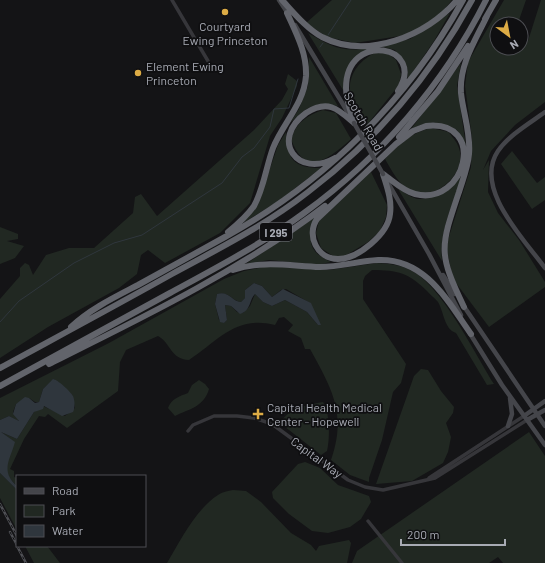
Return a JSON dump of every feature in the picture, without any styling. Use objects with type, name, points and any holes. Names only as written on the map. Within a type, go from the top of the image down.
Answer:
[{"type":"highway","points":[[280,0],[304,24],[322,37],[339,43],[361,46],[398,39],[417,32],[441,17],[458,0]]},
{"type":"highway","points":[[66,332],[79,320],[96,308],[252,222],[327,168],[403,91],[422,65],[463,0]]},
{"type":"highway","name":"I 295","points":[[0,368],[241,237],[295,202],[326,178],[366,142],[398,108],[434,60],[472,0]]},
{"type":"highway","name":"I 295","points":[[0,387],[241,254],[317,203],[381,146],[418,104],[456,52],[486,0]]},
{"type":"highway","points":[[383,174],[390,207],[389,220],[383,232],[374,242],[349,256],[340,259],[331,258],[322,254],[312,238],[313,229],[318,218],[389,149],[424,109],[450,74],[496,0]]},
{"type":"highway","points":[[180,262],[228,232],[249,213],[259,195],[275,144],[299,102],[305,82],[306,63],[301,46],[287,12]]},
{"type":"highway","points":[[464,307],[446,268],[444,244],[469,156],[469,139],[461,93],[462,73],[468,55],[487,16]]},
{"type":"highway","points":[[354,123],[346,89],[349,74],[355,62],[363,54],[373,50],[382,49],[392,52],[398,58],[403,67],[404,77],[398,92],[371,125]]},
{"type":"highway","points":[[352,144],[328,162],[311,165],[301,161],[294,155],[289,145],[289,137],[291,129],[296,122],[320,106],[336,108],[354,123]]},
{"type":"highway","points":[[383,174],[410,192],[429,194],[439,192],[450,185],[459,173],[464,161],[464,149],[460,139],[452,131],[441,127],[428,126],[416,130],[389,149]]},
{"type":"highway","points":[[0,387],[104,337],[213,279],[287,234],[350,186]]},
{"type":"highway","points":[[213,279],[241,268],[266,264],[321,267],[373,260],[393,261],[412,267],[430,279],[440,290],[471,334]]},
{"type":"main road","name":"Scotch Road","points":[[280,0],[354,123],[429,254],[471,334],[509,394],[545,444]]},
{"type":"main road","points":[[545,112],[504,144],[493,160],[491,183],[498,203],[545,268]]},
{"type":"main road","name":"Scotch Road","points":[[429,254],[545,426]]},
{"type":"main road","points":[[508,426],[512,414],[509,394]]},
{"type":"main road","points":[[526,418],[533,409],[545,401]]},
{"type":"main road","points":[[526,418],[537,416],[545,410]]},
{"type":"street","points":[[172,0],[208,61]]},
{"type":"street","name":"Capital Way","points":[[188,431],[193,425],[214,416],[254,418],[272,424],[348,480],[365,487],[383,490],[429,478],[435,478],[526,418]]},
{"type":"street","name":"Capital Way","points":[[429,478],[508,426],[526,418]]},
{"type":"street","points":[[368,521],[402,563]]},
{"type":"green space","points":[[332,0],[452,0],[438,17],[406,35],[355,43],[327,37],[306,23]]},
{"type":"green space","points":[[504,0],[526,0],[520,16],[495,16]]},
{"type":"green space","points":[[541,0],[545,0],[545,102],[515,125],[491,151],[483,170],[489,160],[488,192],[498,213],[519,240],[545,282],[545,287],[489,327],[453,279],[446,246],[471,167],[472,138],[465,86],[468,62],[489,26],[489,56],[529,56],[529,38]]},
{"type":"green space","points":[[450,13],[434,41],[408,79],[407,66],[395,50],[380,46],[410,39]]},
{"type":"green space","points":[[308,33],[338,48],[353,50],[371,47],[359,55],[351,64],[345,75],[343,90]]},
{"type":"green space","points":[[377,52],[387,53],[396,60],[401,74],[399,85],[366,126],[353,105],[350,88],[351,80],[357,67],[369,56]]},
{"type":"green space","points":[[309,57],[338,106],[316,105],[307,109],[290,123],[299,109],[308,86]]},
{"type":"green space","points":[[461,63],[457,86],[467,153],[457,130],[450,127],[439,123],[429,123],[411,129]]},
{"type":"green space","points":[[288,74],[297,81],[297,86],[282,118],[270,136],[250,203],[220,233],[165,263],[148,250],[141,255],[137,274],[119,288],[48,327],[0,358],[0,299],[20,276],[20,268],[25,263],[29,265],[33,275],[46,255],[69,248],[94,248],[133,213],[135,197],[141,194],[157,216],[254,130],[282,100],[288,89],[285,84]]},
{"type":"green space","points":[[323,110],[336,113],[351,139],[335,153],[318,161],[311,162],[303,159],[291,139],[296,128],[303,120],[312,114]]},
{"type":"green space","points":[[430,128],[450,133],[459,149],[460,160],[452,179],[434,192],[423,194],[408,190],[400,183],[385,159],[405,140]]},
{"type":"green space","points":[[286,132],[288,149],[293,160],[298,164],[311,168],[321,168],[280,200],[243,223],[259,201],[278,145]]},
{"type":"green space","points":[[512,151],[537,183],[545,177],[545,200],[532,209],[501,164]]},
{"type":"green space","points":[[371,172],[387,205],[386,217],[380,231],[368,242],[343,257],[333,256],[321,248],[316,233],[319,221]]},
{"type":"green space","points":[[463,175],[445,228],[442,261],[398,189],[414,198],[419,199],[432,197],[444,192]]},
{"type":"green space","points":[[315,217],[311,232],[311,244],[317,254],[331,262],[316,265],[269,260],[246,264]]},
{"type":"green space","points":[[0,227],[18,234],[18,239],[7,241],[24,246],[15,258],[0,264]]},
{"type":"green space","points":[[377,263],[398,265],[410,270],[422,278],[445,304],[494,384],[487,385],[456,333],[449,328],[438,302],[421,285],[409,276],[396,272],[372,270],[365,276],[363,281],[363,299],[406,364],[401,383],[393,392],[382,440],[369,482],[350,475],[331,460],[336,444],[338,429],[335,402],[325,377],[310,349],[305,349],[301,338],[288,331],[293,325],[284,317],[279,318],[275,325],[249,323],[239,326],[229,331],[189,360],[178,357],[174,354],[166,343],[158,336],[126,350],[120,362],[118,391],[67,428],[48,414],[45,417],[39,416],[24,439],[10,469],[14,471],[16,485],[12,481],[8,476],[6,465],[14,442],[1,432],[17,439],[34,412],[43,406],[65,416],[75,408],[72,395],[54,379],[43,389],[39,402],[35,402],[29,398],[16,404],[13,412],[18,421],[9,416],[0,420],[0,398],[109,343],[224,279],[244,271],[269,266],[329,270]],"holes":[[[254,283],[262,286],[272,297],[281,290],[286,289],[310,303],[318,325],[307,312],[285,300],[272,306],[263,302],[255,294],[250,306],[243,313],[237,312],[231,306],[225,305],[227,320],[224,323],[219,320],[215,304],[217,294],[225,294],[241,302],[245,298],[245,290]]]},
{"type":"green space","points":[[421,369],[428,370],[441,391],[454,407],[453,413],[446,423],[451,437],[448,452],[443,463],[412,481],[376,484],[414,376]]},
{"type":"green space","points":[[199,380],[209,389],[204,400],[195,407],[175,416],[168,408],[171,402],[188,393],[192,385]]},
{"type":"green space","points":[[323,402],[328,418],[329,440],[327,451],[321,455],[280,423],[288,414],[298,408]]},
{"type":"green space","points":[[529,432],[545,456],[545,563],[503,563],[498,557],[489,563],[352,563],[357,551]]},
{"type":"green space","points":[[305,462],[320,468],[338,485],[369,496],[371,502],[361,519],[350,527],[328,533],[312,531],[289,514],[273,498],[272,492],[298,464]]},
{"type":"green space","points":[[0,473],[16,489],[16,528],[0,498]]},
{"type":"green space","points":[[233,490],[246,491],[261,502],[291,533],[311,545],[316,551],[319,546],[349,540],[351,543],[347,563],[167,563],[189,526],[203,508],[220,494]]},
{"type":"green space","points":[[26,547],[48,547],[60,563],[34,563]]},
{"type":"water","points":[[254,283],[262,286],[272,297],[283,289],[311,303],[321,325],[318,325],[307,312],[285,300],[272,306],[263,302],[255,294],[244,313],[240,314],[231,306],[225,305],[227,320],[224,323],[220,322],[215,304],[217,294],[224,293],[241,302],[245,298],[245,290]]},
{"type":"water","points":[[53,379],[58,381],[73,396],[74,409],[73,412],[62,416],[44,406],[43,409],[34,412],[17,439],[1,432],[15,442],[9,460],[8,470],[12,481],[16,485],[16,489],[0,473],[0,420],[9,416],[19,421],[13,414],[16,404],[25,397],[29,398],[35,403],[39,402],[43,389]]},
{"type":"waterway","points":[[328,35],[351,0]]},
{"type":"waterway","points":[[320,47],[323,43]]},
{"type":"waterway","points":[[0,322],[19,301],[74,263],[114,243],[142,235],[222,183],[242,157],[254,148],[270,127],[274,109],[289,108],[298,79]]},
{"type":"railway","points":[[0,504],[16,534]]},
{"type":"railway","points":[[10,532],[16,543]]},
{"type":"railway","points":[[18,547],[26,563]]},
{"type":"place","name":"Courtyard Ewing Princeton","points":[[225,12]]},
{"type":"place","name":"Element Ewing Princeton","points":[[138,73]]},
{"type":"place","name":"Capital Health Medical Center - Hopewell","points":[[258,414]]}]
